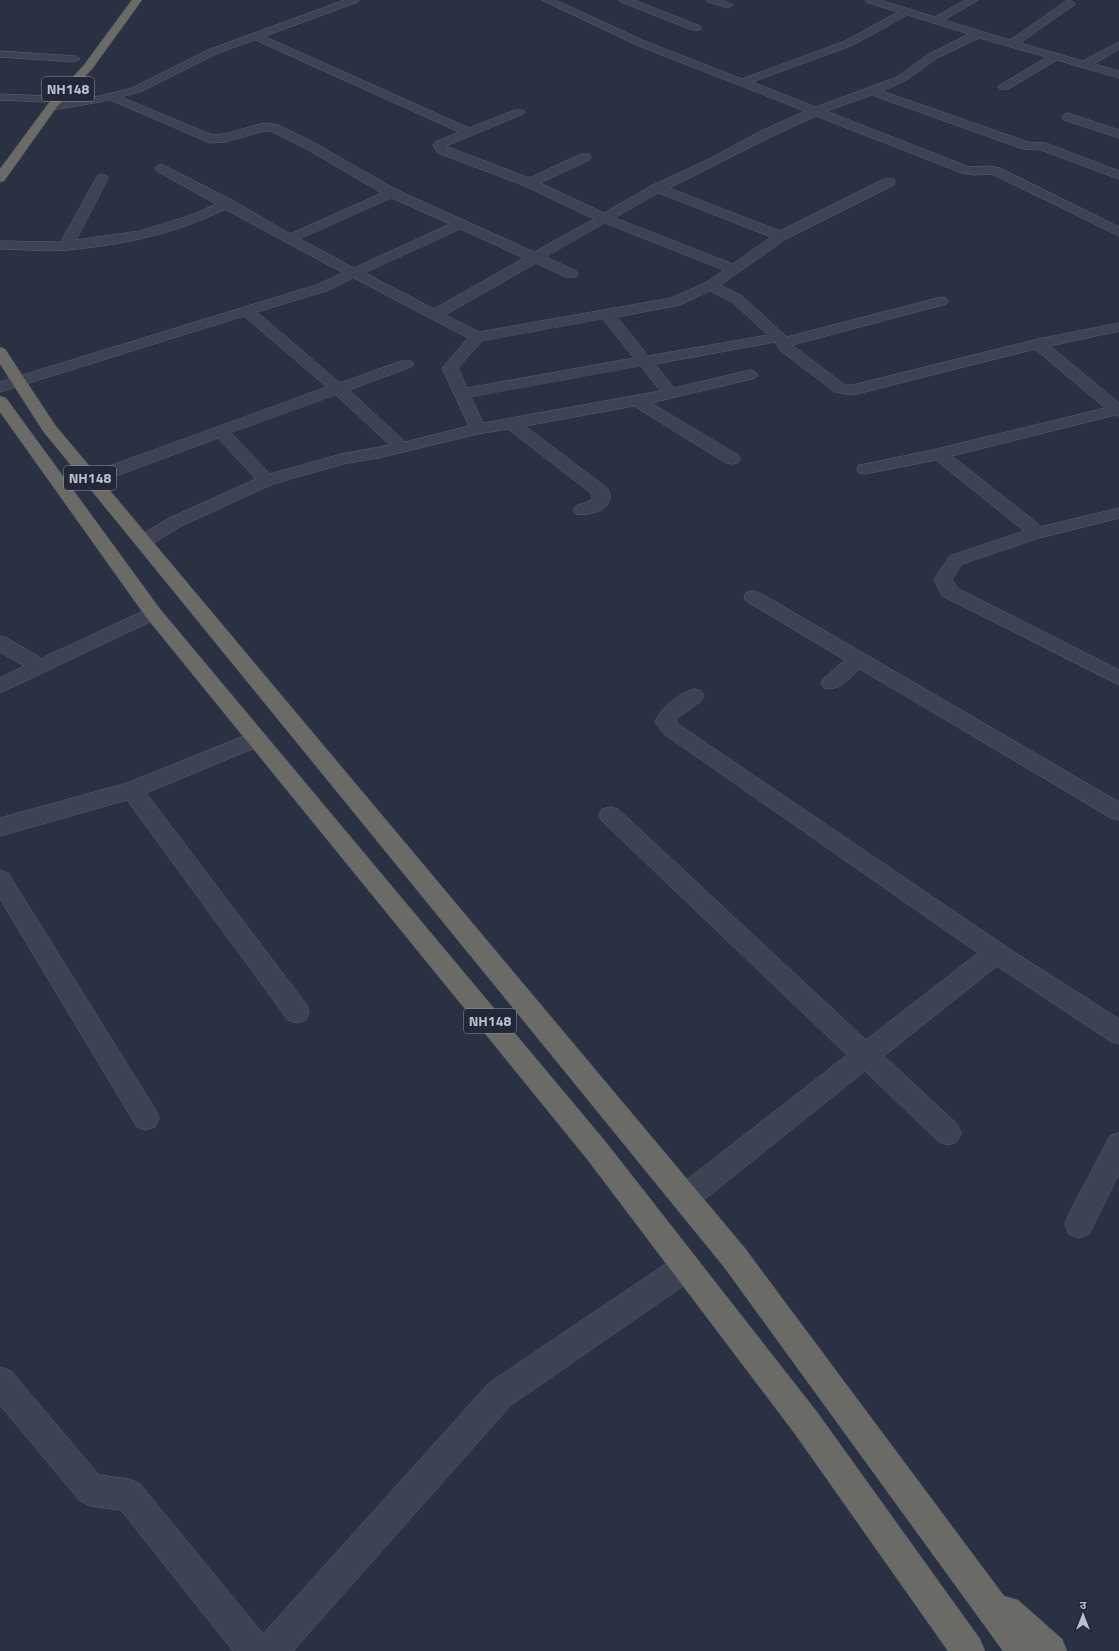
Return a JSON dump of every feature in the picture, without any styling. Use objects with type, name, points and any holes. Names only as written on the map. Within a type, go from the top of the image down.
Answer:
[{"type":"highway","name":"NH148","points":[[18,134],[88,67],[137,0]]},
{"type":"highway","name":"NH148","points":[[67,70],[84,47]]},
{"type":"highway","name":"NH148","points":[[0,178],[49,103],[58,82]]},
{"type":"highway","name":"NH148","points":[[0,352],[49,428],[142,542],[145,573],[153,613],[596,1150],[806,1423],[968,1651]]},
{"type":"highway","name":"NH148","points":[[0,401],[145,573],[686,1198],[734,1257],[1024,1651]]},
{"type":"highway","points":[[974,1583],[1050,1651]]},
{"type":"street","points":[[0,97],[49,103],[110,96],[142,87],[212,52],[354,0]]},
{"type":"street","points":[[547,0],[643,44],[966,170],[973,172],[987,169],[996,171],[1119,232]]},
{"type":"street","points":[[625,0],[696,28],[681,32]]},
{"type":"street","points":[[712,0],[728,5]]},
{"type":"street","points":[[935,20],[973,0]]},
{"type":"street","points":[[876,1],[906,12],[978,34],[1119,75]]},
{"type":"street","points":[[1011,44],[1070,3]]},
{"type":"street","points":[[740,83],[848,43],[906,12]]},
{"type":"street","points":[[434,315],[606,219],[658,188],[713,162],[763,134],[816,111],[901,79],[933,56],[978,34]]},
{"type":"street","points":[[255,36],[469,132]]},
{"type":"street","points":[[643,44],[658,39]]},
{"type":"street","points":[[1084,65],[1119,45]]},
{"type":"street","points":[[0,54],[75,59]]},
{"type":"street","points":[[1004,87],[1055,57]]},
{"type":"street","points":[[872,91],[1027,146],[1042,146],[1119,175]]},
{"type":"street","points":[[110,96],[210,139],[225,138],[264,127],[274,128],[307,144],[392,193],[571,274]]},
{"type":"street","points":[[519,112],[439,145],[442,150],[530,183],[606,219],[734,269]]},
{"type":"street","points":[[1068,117],[1116,131]]},
{"type":"street","points":[[530,183],[585,157]]},
{"type":"street","points":[[161,168],[227,203],[289,239],[476,337],[675,302],[710,286],[781,236],[888,182]]},
{"type":"street","points":[[66,246],[102,178]]},
{"type":"street","points":[[658,188],[781,236]]},
{"type":"street","points":[[289,239],[392,193]]},
{"type":"street","points":[[0,245],[66,246],[142,235],[199,216],[227,203]]},
{"type":"street","points":[[0,387],[248,312],[321,288],[355,274],[462,224]]},
{"type":"street","points":[[710,286],[737,299],[781,340],[786,348],[841,389],[853,390],[1038,344],[1119,327]]},
{"type":"street","points":[[462,394],[781,340],[941,301]]},
{"type":"street","points":[[248,312],[337,388],[400,446]]},
{"type":"street","points":[[607,314],[670,393]]},
{"type":"street","points":[[476,337],[450,368],[478,429]]},
{"type":"street","points":[[1038,344],[1118,409]]},
{"type":"street","points":[[91,478],[406,364]]},
{"type":"street","points":[[142,542],[173,524],[267,480],[341,459],[378,453],[400,446],[478,429],[637,401],[750,375]]},
{"type":"street","points":[[637,401],[732,458]]},
{"type":"street","points":[[865,469],[939,454],[1118,409]]},
{"type":"street","points":[[511,423],[601,492],[601,503],[582,510]]},
{"type":"street","points":[[221,432],[267,480]]},
{"type":"street","points":[[939,454],[1031,527],[1034,534]]},
{"type":"street","points":[[1119,513],[1034,534],[956,560],[943,579],[950,592],[1119,678]]},
{"type":"street","points":[[753,597],[1119,812]]},
{"type":"street","points":[[0,686],[153,613]]},
{"type":"street","points":[[0,643],[40,667]]},
{"type":"street","points":[[831,683],[858,659]]},
{"type":"street","points":[[694,696],[668,714],[665,722],[671,730],[997,952],[1119,1033]]},
{"type":"street","points":[[0,827],[132,790],[257,739]]},
{"type":"street","points":[[132,790],[297,1012]]},
{"type":"street","points":[[610,815],[948,1133]]},
{"type":"street","points":[[0,879],[146,1118]]},
{"type":"street","points":[[686,1198],[997,952]]},
{"type":"street","points":[[1079,1224],[1119,1145]]},
{"type":"street","points":[[270,1651],[500,1394],[686,1267]]},
{"type":"street","points":[[0,1382],[91,1490],[128,1495],[255,1651]]}]
